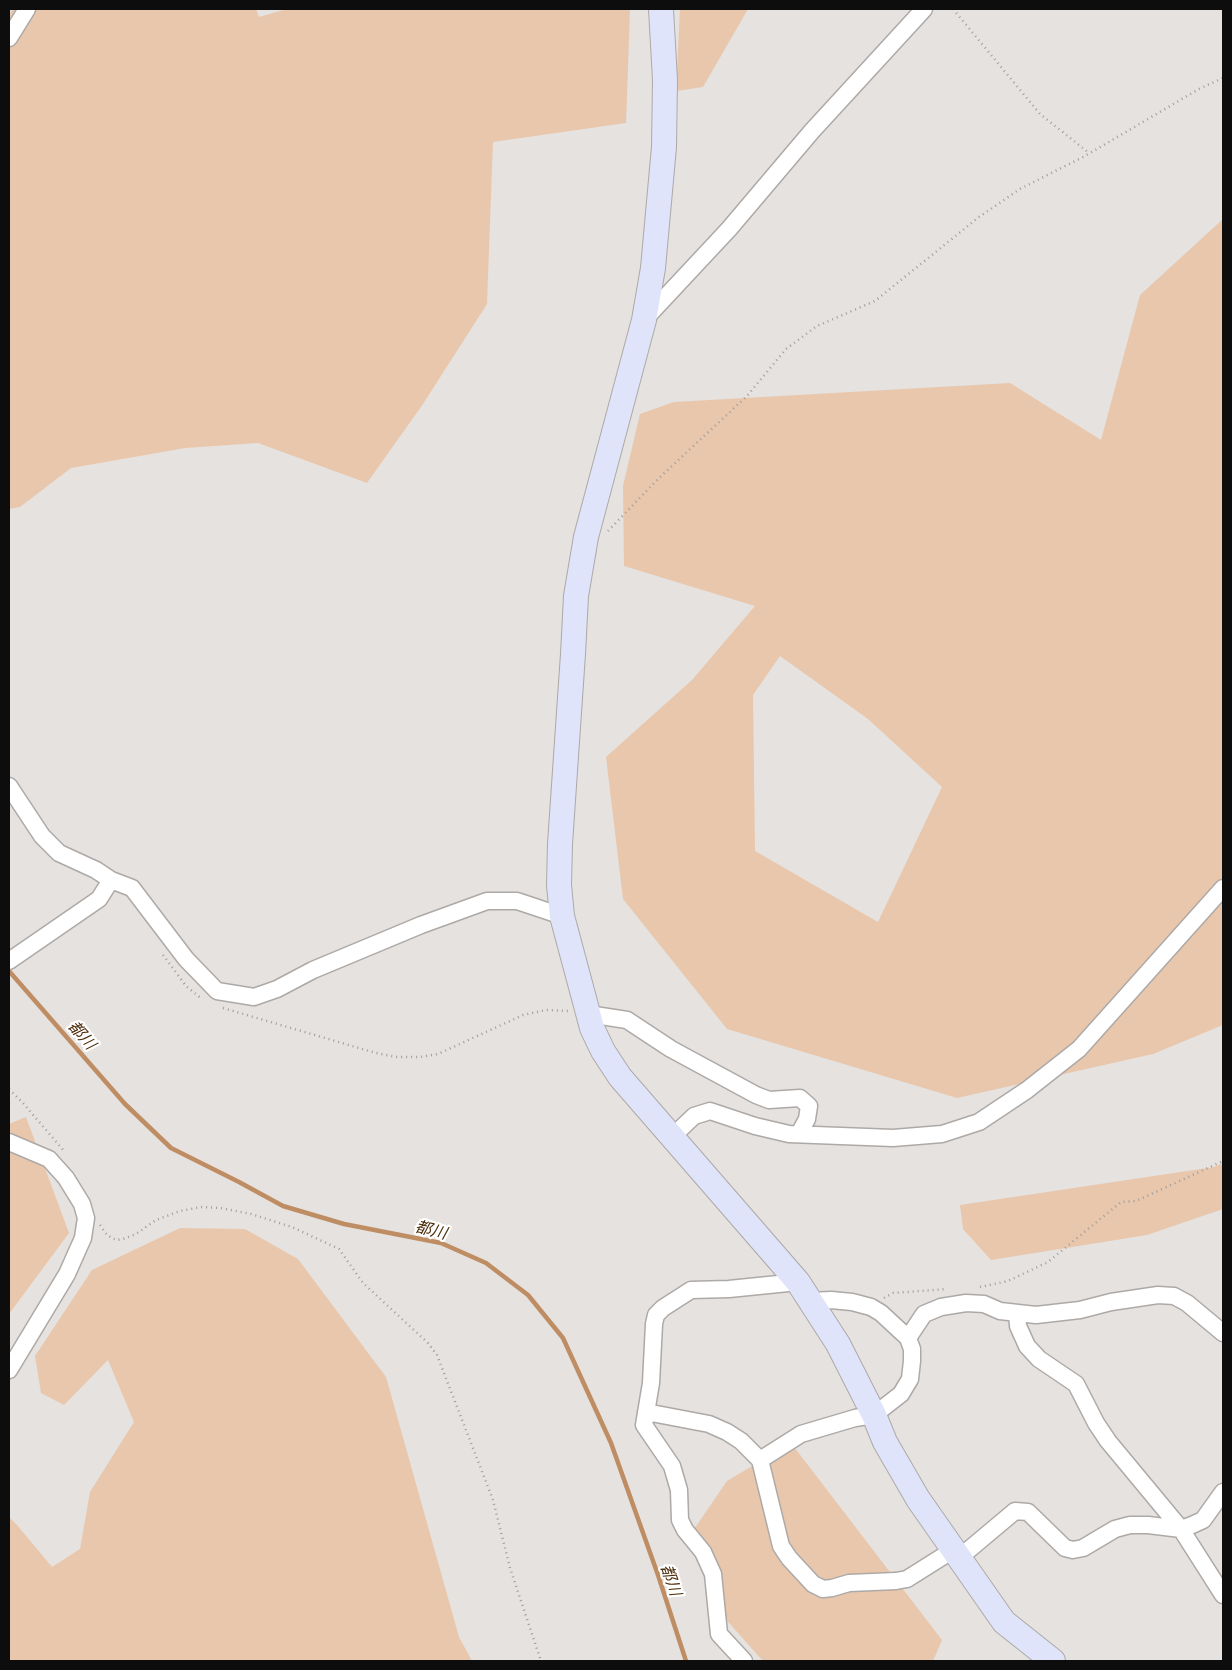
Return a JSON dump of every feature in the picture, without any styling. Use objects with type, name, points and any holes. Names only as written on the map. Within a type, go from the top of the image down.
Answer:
[{"type":"street","points":[[9,38],[27,9]]},
{"type":"street","points":[[660,9],[665,80],[664,147],[653,268],[644,320],[586,537],[576,596],[560,844],[559,885],[562,916],[592,1028],[603,1051],[620,1077],[804,1292],[838,1344],[874,1415],[885,1442],[918,1499],[1004,1622],[1053,1661]]},
{"type":"street","points":[[644,320],[729,229],[812,131],[924,9]]},
{"type":"street","points":[[9,786],[42,836],[58,853],[96,870],[110,880],[132,888],[186,959],[216,991],[254,997],[277,989],[313,970],[421,925],[487,901],[518,902],[562,916]]},
{"type":"street","points":[[9,961],[99,899],[110,880]]},
{"type":"street","points":[[672,1137],[694,1116],[710,1111],[755,1126],[789,1134],[893,1138],[942,1134],[979,1122],[1027,1090],[1079,1049],[1223,888]]},
{"type":"street","points":[[588,1014],[627,1020],[671,1049],[756,1096],[770,1100],[800,1098],[809,1106],[807,1119],[798,1134]]},
{"type":"street","points":[[9,1142],[49,1159],[66,1178],[82,1204],[86,1218],[83,1238],[67,1274],[9,1370]]},
{"type":"street","points":[[744,1661],[719,1634],[713,1574],[703,1552],[685,1530],[680,1520],[679,1490],[672,1466],[644,1424],[652,1383],[654,1324],[656,1316],[664,1308],[691,1290],[728,1289],[804,1292],[831,1300],[852,1302],[871,1307],[881,1312],[908,1338],[912,1349],[910,1379],[901,1394],[874,1415],[855,1418],[802,1434],[760,1460]]},
{"type":"street","points":[[908,1338],[924,1314],[941,1307],[966,1303],[984,1304],[1000,1312],[1036,1315],[1071,1311],[1136,1297],[1158,1295],[1174,1296],[1187,1303],[1223,1333]]},
{"type":"street","points":[[1017,1313],[1018,1326],[1027,1346],[1039,1359],[1076,1384],[1096,1423],[1108,1441],[1181,1529],[1223,1595]]},
{"type":"street","points":[[646,1412],[709,1424],[727,1432],[740,1441],[760,1460],[782,1546],[789,1558],[813,1584],[823,1588],[832,1588],[849,1583],[896,1581],[907,1578],[956,1554],[1015,1511],[1028,1512],[1065,1548],[1073,1550],[1082,1548],[1115,1529],[1130,1525],[1181,1529],[1203,1520],[1223,1492]]},
{"type":"path","points":[[953,9],[1040,114],[1089,153]]},
{"type":"path","points":[[608,531],[658,480],[747,396],[786,349],[817,326],[875,302],[979,217],[1020,190],[1089,153],[1198,89],[1223,78]]},
{"type":"path","points":[[162,955],[186,986],[204,1001]]},
{"type":"path","points":[[222,1008],[376,1053],[397,1057],[420,1057],[438,1054],[523,1015],[546,1010],[575,1011],[588,1014]]},
{"type":"path","points":[[9,1089],[69,1158]]},
{"type":"path","points":[[971,1288],[1008,1282],[1048,1262],[1121,1202],[1136,1201],[1223,1161]]},
{"type":"path","points":[[98,1219],[107,1236],[116,1240],[136,1234],[156,1220],[180,1211],[201,1207],[221,1208],[251,1214],[292,1227],[339,1249],[363,1283],[428,1343],[437,1355],[492,1500],[510,1568],[541,1661]]},
{"type":"path","points":[[871,1307],[893,1293],[952,1289]]},
{"type":"shaded area","points":[[13,9],[256,9],[259,17],[287,9],[630,9],[626,123],[493,142],[487,304],[423,404],[367,483],[258,443],[185,448],[71,468],[20,507],[9,509],[9,15]]},
{"type":"shaded area","points":[[680,9],[748,9],[703,87],[676,91]]},
{"type":"shaded area","points":[[1223,219],[1223,1025],[1153,1054],[957,1098],[727,1029],[623,899],[606,757],[692,680],[755,606],[624,566],[623,486],[640,414],[674,402],[1010,383],[1101,440],[1140,295]],"holes":[[[780,656],[868,719],[942,787],[878,922],[755,851],[753,695]]]},
{"type":"shaded area","points":[[26,1117],[69,1233],[9,1314],[9,1124]]},
{"type":"shaded area","points":[[1223,1163],[1223,1209],[1147,1235],[991,1260],[963,1229],[960,1205],[1214,1167]]},
{"type":"shaded area","points":[[180,1228],[245,1229],[298,1259],[386,1377],[459,1637],[472,1661],[9,1661],[9,1517],[52,1567],[80,1549],[90,1492],[134,1422],[108,1360],[64,1405],[41,1393],[35,1356],[92,1270]]},
{"type":"shaded area","points":[[791,1443],[942,1640],[933,1661],[763,1661],[721,1614],[690,1535],[727,1481]]},
{"type":"waterway","name":"都川","points":[[9,971],[125,1104],[171,1148],[283,1206],[344,1224],[441,1243],[486,1263],[528,1295],[563,1338],[611,1443],[658,1575],[686,1661]]}]
